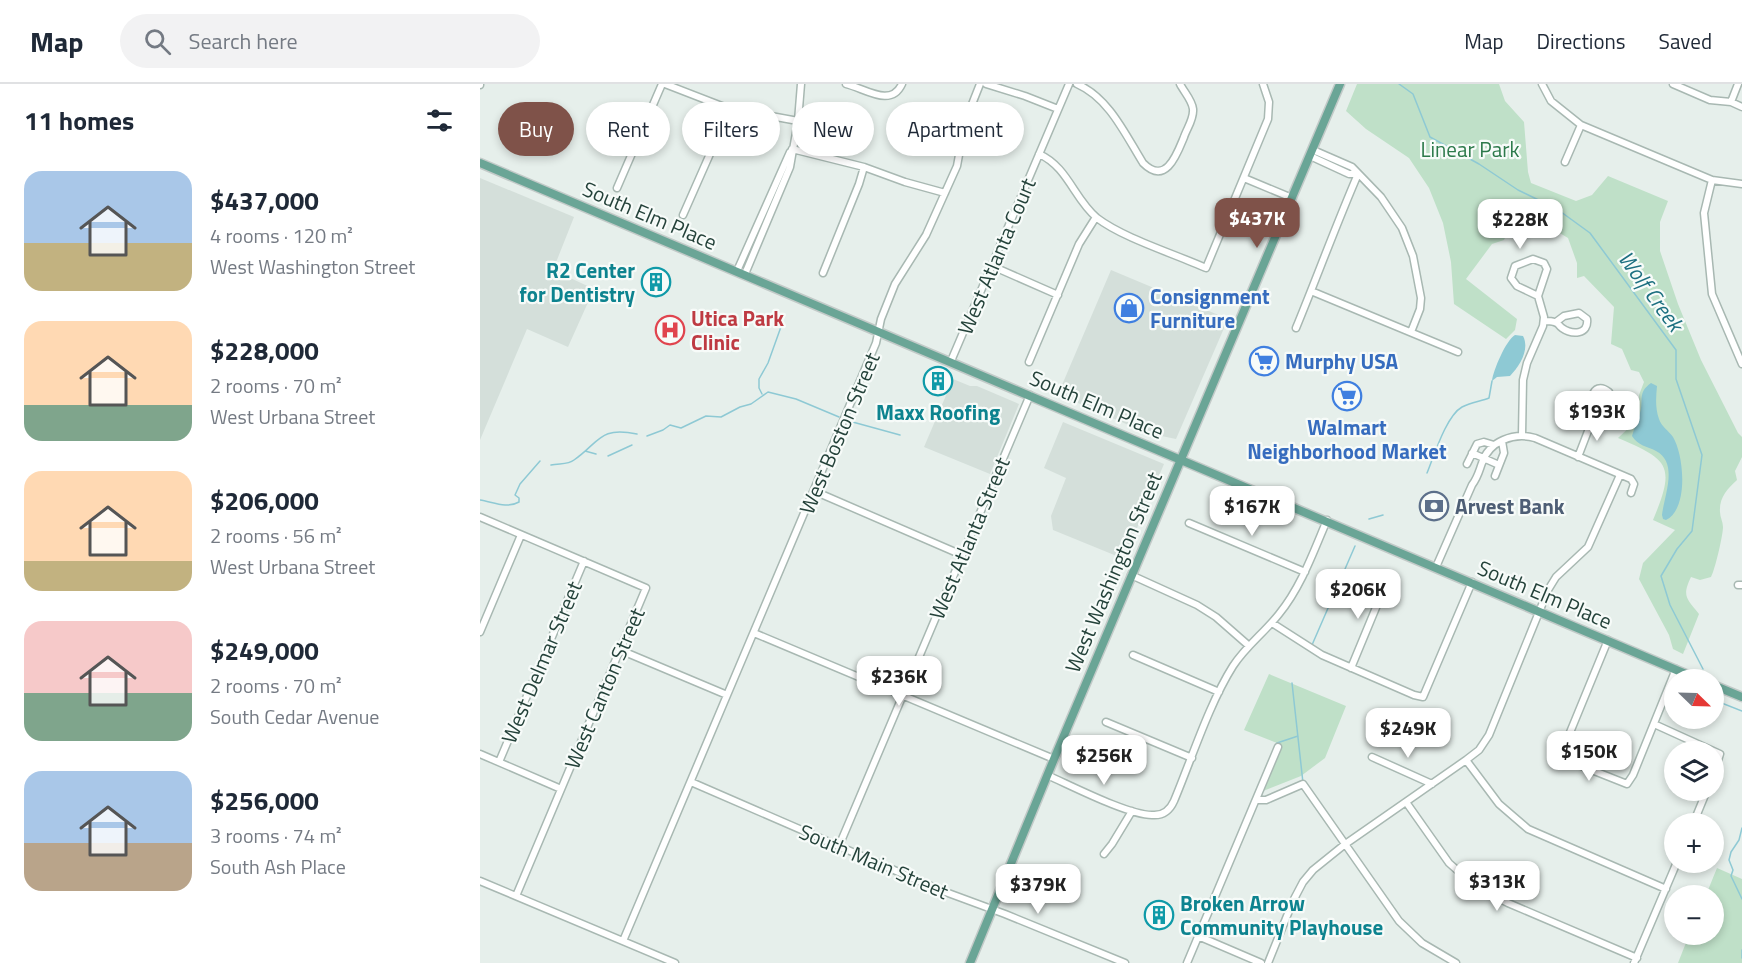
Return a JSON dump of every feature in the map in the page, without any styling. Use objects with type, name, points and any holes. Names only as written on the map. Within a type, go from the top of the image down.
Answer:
[{"type":"main road","name":"West Washington Street","points":[[970,963],[1131,575],[1340,84]]},
{"type":"main road","name":"South Elm Place","points":[[480,163],[1676,669]]},
{"type":"main road","points":[[1724,690],[1742,697]]},
{"type":"street","points":[[617,188],[663,84],[711,102]]},
{"type":"street","points":[[800,102],[801,84]]},
{"type":"street","points":[[846,84],[885,97],[898,91],[902,84]]},
{"type":"street","name":"West Boston Street","points":[[623,941],[876,343],[881,319],[895,284],[926,235],[945,193],[960,156],[965,122],[980,84]]},
{"type":"street","points":[[986,84],[1025,96],[1058,110]]},
{"type":"street","name":"West Atlanta Court","points":[[951,362],[1069,84]]},
{"type":"street","points":[[1077,84],[1094,93],[1103,102],[1143,164],[1152,170],[1165,169],[1173,162],[1193,113],[1191,102],[1179,84]]},
{"type":"street","points":[[1039,154],[1048,158],[1062,170],[1085,205],[1096,217],[1115,229],[1206,268],[1268,119],[1269,102],[1263,84]]},
{"type":"street","points":[[1542,84],[1551,101],[1581,125],[1712,180],[1742,184]]},
{"type":"street","points":[[1673,84],[1710,100],[1731,102],[1742,106]]},
{"type":"street","points":[[1731,102],[1738,84]]},
{"type":"street","points":[[1565,162],[1581,125]]},
{"type":"street","points":[[741,273],[783,165],[792,149]]},
{"type":"street","points":[[1311,153],[1352,167],[1368,182],[1395,215],[1408,241],[1421,298],[1420,309],[1411,332]]},
{"type":"street","points":[[684,215],[709,156]]},
{"type":"street","points":[[820,156],[864,167],[945,193]]},
{"type":"street","points":[[823,273],[864,167]]},
{"type":"street","points":[[1296,328],[1327,254],[1331,235],[1358,174]]},
{"type":"street","points":[[1244,178],[1292,198]]},
{"type":"street","points":[[1712,180],[1704,213],[1712,294],[1742,364]]},
{"type":"street","points":[[1029,362],[1079,244],[1096,217]]},
{"type":"street","points":[[1522,435],[1524,373],[1544,321],[1538,296],[1547,269],[1544,263],[1533,259],[1515,266],[1511,278],[1517,286],[1538,296]]},
{"type":"street","points":[[992,266],[1058,295]]},
{"type":"street","points":[[1311,291],[1458,352]]},
{"type":"street","points":[[1544,321],[1556,322],[1563,329],[1576,333],[1584,330],[1587,324],[1583,315],[1577,313],[1564,316],[1556,322]]},
{"type":"street","points":[[1578,457],[1593,418],[1599,415],[1611,399],[1609,392],[1603,388],[1592,394],[1589,410],[1593,418]]},
{"type":"street","name":"West Atlanta Street","points":[[839,846],[1030,395]]},
{"type":"street","points":[[1436,567],[1472,485],[1479,475],[1484,458],[1494,445],[1502,441],[1522,435],[1535,438],[1633,482],[1631,493]]},
{"type":"street","points":[[1495,476],[1504,453],[1502,441]]},
{"type":"street","points":[[1467,464],[1479,442],[1494,445]]},
{"type":"street","points":[[1472,453],[1499,465]]},
{"type":"street","points":[[1268,963],[1293,901],[1304,882],[1318,865],[1466,760],[1485,742],[1548,590],[1556,577],[1588,546],[1620,475]]},
{"type":"street","points":[[814,491],[962,555]]},
{"type":"street","points":[[480,517],[584,561]]},
{"type":"street","points":[[1047,775],[1132,811],[1152,816],[1162,814],[1172,806],[1219,692],[1234,663],[1248,645],[1272,623],[1285,605],[1305,572],[1327,520]]},
{"type":"street","points":[[1189,523],[1305,572]]},
{"type":"street","points":[[480,632],[521,535]]},
{"type":"street","name":"West Canton Street","points":[[516,896],[646,588],[584,561]]},
{"type":"street","name":"West Delmar Street","points":[[499,762],[584,561]]},
{"type":"street","points":[[1131,575],[1197,605],[1216,617],[1248,645]]},
{"type":"street","points":[[1351,668],[1387,581]]},
{"type":"street","points":[[1272,623],[1308,648],[1423,697],[1472,582]]},
{"type":"street","points":[[754,633],[1054,759]]},
{"type":"street","points":[[1608,640],[1564,747],[1563,755],[1569,761],[1628,784],[1664,699]]},
{"type":"street","points":[[620,650],[728,695]]},
{"type":"street","points":[[1133,655],[1219,692]]},
{"type":"street","points":[[1106,722],[1192,758]]},
{"type":"street","points":[[1654,724],[1691,741]]},
{"type":"street","points":[[1187,963],[1278,747]]},
{"type":"street","points":[[480,754],[561,789]]},
{"type":"street","points":[[1372,757],[1432,784]]},
{"type":"street","points":[[1466,760],[1499,804],[1528,829],[1664,888]]},
{"type":"street","name":"South Main Street","points":[[691,782],[940,890],[1125,963]]},
{"type":"street","points":[[1256,800],[1266,800],[1303,784],[1399,921],[1422,943],[1456,963]]},
{"type":"street","points":[[1406,802],[1449,863],[1475,886],[1636,960],[1664,894]]},
{"type":"street","points":[[1104,854],[1132,811]]},
{"type":"street","points":[[480,881],[675,963]]},
{"type":"street","points":[[1198,936],[1261,963]]},
{"type":"shaded area","points":[[480,178],[574,217],[553,270],[594,289],[568,347],[527,329],[480,440]]},
{"type":"shaded area","points":[[1111,270],[1228,319],[1176,439],[1147,433],[1071,400],[1059,392]]},
{"type":"shaded area","points":[[953,379],[970,386],[977,386],[1019,404],[990,474],[924,447]]},
{"type":"shaded area","points":[[1063,422],[1164,464],[1124,559],[1053,530],[1051,516],[1066,478],[1044,468]]},
{"type":"green space","name":"Linear Park","points":[[1357,84],[1499,84],[1505,101],[1524,122],[1531,183],[1576,201],[1592,195],[1608,176],[1668,201],[1660,222],[1660,251],[1678,304],[1701,360],[1742,437],[1742,457],[1735,471],[1737,480],[1727,490],[1721,502],[1723,531],[1713,573],[1711,577],[1700,580],[1691,577],[1687,589],[1688,600],[1699,614],[1683,654],[1673,649],[1669,635],[1639,579],[1643,563],[1675,530],[1653,520],[1664,487],[1663,467],[1658,459],[1648,452],[1618,438],[1635,422],[1639,414],[1639,395],[1644,382],[1639,372],[1631,370],[1622,349],[1611,344],[1614,307],[1584,276],[1577,278],[1577,263],[1568,238],[1558,232],[1556,235],[1519,224],[1507,233],[1504,240],[1492,244],[1466,279],[1517,319],[1515,330],[1506,339],[1454,304],[1451,262],[1443,223],[1429,188],[1409,158],[1366,129],[1346,111]]},
{"type":"green space","points":[[1269,674],[1346,706],[1325,758],[1301,776],[1263,791],[1282,745],[1244,730]]},
{"type":"green space","points":[[1724,871],[1742,879],[1742,963],[1678,963],[1685,945],[1724,945],[1724,885],[1710,885],[1715,873],[1724,873]]},
{"type":"water","points":[[1515,335],[1523,336],[1525,341],[1525,352],[1520,362],[1510,376],[1497,377],[1492,381],[1500,356]]},
{"type":"water","points":[[1651,383],[1657,386],[1656,407],[1659,419],[1677,445],[1682,468],[1681,494],[1678,505],[1666,520],[1662,515],[1669,472],[1667,463],[1663,456],[1640,444],[1632,436],[1640,413],[1642,393]]},
{"type":"waterway","name":"Wolf Creek","points":[[1399,84],[1413,94],[1430,137],[1479,164],[1518,190],[1557,209],[1590,233],[1676,350],[1676,379],[1702,455],[1692,531],[1677,549],[1661,576],[1670,605],[1703,669]]},
{"type":"waterway","points":[[762,394],[759,379],[768,363],[782,324]]},
{"type":"waterway","points":[[1427,473],[1441,437],[1451,419],[1462,407],[1489,398],[1492,381]]},
{"type":"waterway","points":[[647,436],[670,425],[681,428],[706,416],[721,417],[751,404],[768,392],[796,399],[839,417]]},
{"type":"waterway","points":[[849,421],[900,435]]},
{"type":"waterway","points":[[551,465],[572,462],[607,434],[615,432],[637,434]]},
{"type":"waterway","points":[[608,456],[632,445]]},
{"type":"waterway","points":[[585,451],[596,454]]},
{"type":"waterway","points":[[480,500],[505,505],[519,502],[519,498],[515,495],[520,484],[540,461]]},
{"type":"waterway","points":[[1369,519],[1383,515]]},
{"type":"waterway","points":[[1312,645],[1355,546]]},
{"type":"waterway","points":[[1292,683],[1303,783]]},
{"type":"waterway","name":"Wolf Creek","points":[[1724,704],[1742,711]]},
{"type":"waterway","points":[[1277,746],[1277,743],[1298,736]]},
{"type":"waterway","name":"Wolf Creek","points":[[1742,828],[1729,860],[1733,870],[1731,876],[1742,899]]},
{"type":"waterway","name":"Wolf Creek","points":[[1742,950],[1742,958]]},
{"type":"place","name":"R2 Center for Dentistry","points":[[656,282]]},
{"type":"place","name":"Consignment Furniture","points":[[1129,308]]},
{"type":"place","name":"Utica Park Clinic","points":[[670,330]]},
{"type":"place","name":"Murphy USA","points":[[1264,361]]},
{"type":"place","name":"Maxx Roofing","points":[[938,381]]},
{"type":"place","name":"Walmart Neighborhood Market","points":[[1347,396]]},
{"type":"place","name":"Arvest Bank","points":[[1434,506]]},
{"type":"place","name":"Broken Arrow Community Playhouse","points":[[1159,915]]}]
